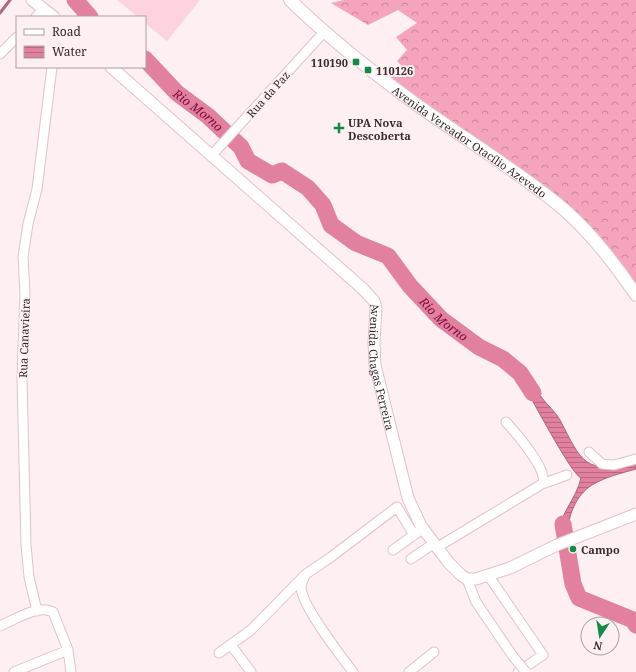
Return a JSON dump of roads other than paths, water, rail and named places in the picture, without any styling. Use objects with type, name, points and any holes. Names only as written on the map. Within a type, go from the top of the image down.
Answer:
[{"type":"main road","name":"Avenida Vereador Otacílio Azevedo","points":[[290,0],[324,32],[416,104],[555,202],[591,237],[619,270],[636,295]]},
{"type":"street","points":[[32,0],[53,16]]},
{"type":"street","points":[[37,16],[44,8]]},
{"type":"street","name":"Rua da Paz","points":[[215,152],[324,32]]},
{"type":"street","points":[[0,54],[16,38]]},
{"type":"street","name":"Rua Canavieira","points":[[37,610],[30,583],[26,545],[22,378],[25,293],[24,257],[28,224],[38,181],[52,68]]},
{"type":"street","name":"Avenida Chagas Ferreira","points":[[111,68],[215,152],[362,288],[374,301],[376,319],[374,342],[375,365],[408,498],[418,532],[435,546],[456,571],[467,579],[476,602],[512,655],[526,672]]},
{"type":"street","points":[[506,422],[540,467],[544,479],[542,484]]},
{"type":"street","points":[[588,452],[602,464],[614,464],[636,459]]},
{"type":"street","points":[[411,559],[542,484],[567,475]]},
{"type":"street","points":[[219,653],[251,630],[306,574],[397,507],[418,532],[393,550]]},
{"type":"street","points":[[467,579],[476,579],[520,564],[557,545],[636,514]]},
{"type":"street","points":[[306,574],[302,582],[302,591],[317,624],[353,672]]},
{"type":"street","points":[[488,575],[543,655],[518,672]]},
{"type":"street","points":[[0,626],[37,610],[44,609],[53,612],[68,650],[71,672]]},
{"type":"street","points":[[231,645],[251,672]]},
{"type":"street","points":[[14,672],[68,650]]},
{"type":"street","points":[[410,672],[434,652]]},
{"type":"water","points":[[522,371],[542,398],[554,411],[574,446],[587,462],[605,467],[619,466],[636,462],[636,469],[602,480],[586,489],[577,500],[571,514],[568,535],[558,538],[561,522],[579,486],[581,478],[568,463],[519,376]]},
{"type":"waterway","points":[[0,13],[10,0]]},
{"type":"waterway","name":"Rio Morno","points":[[75,0],[89,16]]},
{"type":"waterway","name":"Rio Morno","points":[[146,60],[177,93],[208,116],[241,147],[248,161],[272,175],[282,171],[308,188],[323,205],[331,225],[356,243],[388,256],[410,286],[441,319],[479,347],[503,359],[520,373],[533,393]]},
{"type":"waterway","name":"Rio Morno","points":[[563,524],[573,584],[579,598],[633,620],[636,625]]},
{"type":"place","name":"110190","points":[[356,62]]},
{"type":"place","name":"110126","points":[[368,70]]},
{"type":"place","name":"UPA Nova Descoberta","points":[[339,128]]},
{"type":"place","name":"Campo","points":[[573,549]]}]
